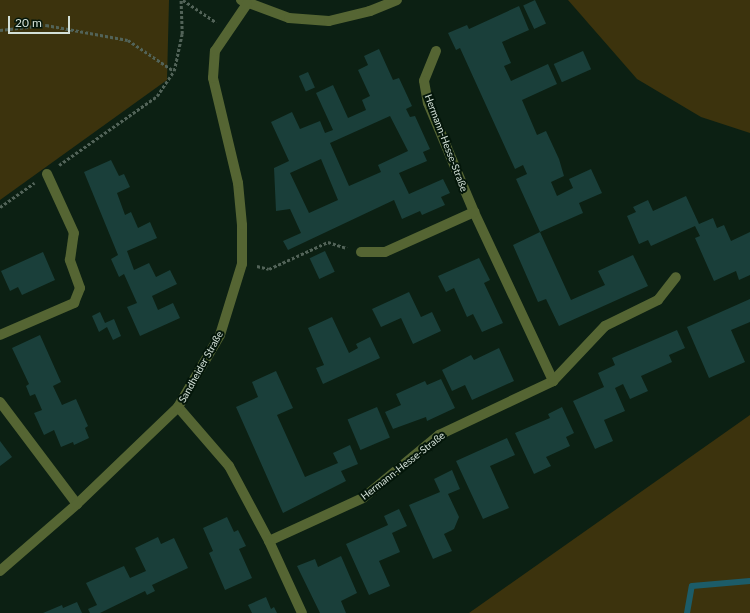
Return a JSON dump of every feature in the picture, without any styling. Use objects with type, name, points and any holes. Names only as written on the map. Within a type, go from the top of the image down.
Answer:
[{"type":"street","name":"Sandheider Straße","points":[[0,571],[77,504],[178,407],[220,335],[242,264],[238,183],[213,78],[215,51],[244,2],[289,18],[329,21],[370,11],[397,0]]},
{"type":"street","name":"Hermann-Hesse-Straße","points":[[436,50],[424,81],[428,103],[474,212],[553,381]]},
{"type":"street","points":[[0,335],[74,303],[80,288],[70,260],[74,233],[47,174]]},
{"type":"street","points":[[361,252],[385,252],[474,212]]},
{"type":"street","name":"Hermann-Hesse-Straße","points":[[269,541],[363,498],[439,435],[553,381],[605,326],[658,300],[676,278]]},
{"type":"street","points":[[0,402],[77,504]]},
{"type":"street","points":[[178,407],[229,466],[269,541],[302,613]]},
{"type":"path","points":[[182,0],[227,30]]},
{"type":"path","points":[[0,207],[157,96],[174,71],[182,34],[182,0]]},
{"type":"path","points":[[0,30],[46,25],[128,40],[174,71]]},
{"type":"path","points":[[242,264],[269,269],[328,242],[361,252]]},
{"type":"shaded area","points":[[0,0],[169,0],[167,80],[0,200]]},
{"type":"shaded area","points":[[568,0],[750,0],[750,133],[701,117],[637,79]]},
{"type":"shaded area","points":[[750,415],[750,613],[469,613]]},
{"type":"building","points":[[535,0],[546,24],[534,29],[523,5]]},
{"type":"building","points":[[519,6],[529,30],[502,42],[511,63],[504,66],[511,81],[548,64],[557,84],[522,100],[537,135],[546,131],[559,159],[564,176],[551,182],[557,196],[573,188],[569,179],[591,169],[602,193],[579,203],[583,213],[540,232],[516,179],[527,174],[523,165],[515,169],[460,48],[456,50],[448,33],[467,25],[469,29]]},
{"type":"building","points":[[379,49],[393,80],[399,78],[412,106],[406,109],[410,117],[415,116],[430,149],[423,152],[427,161],[399,173],[409,194],[443,179],[450,193],[441,197],[445,205],[422,215],[420,211],[402,219],[394,200],[288,250],[283,241],[301,233],[290,209],[276,211],[274,168],[289,161],[271,122],[292,112],[300,129],[320,121],[325,133],[333,130],[316,93],[333,85],[348,118],[366,110],[362,100],[370,96],[358,70],[368,65],[364,56]],"holes":[[[390,116],[408,151],[378,165],[381,172],[349,186],[330,143]],[[321,159],[338,200],[309,213],[290,173]]]},
{"type":"building","points":[[583,51],[591,69],[562,82],[554,64]]},
{"type":"building","points":[[308,72],[315,88],[306,92],[299,76]]},
{"type":"building","points":[[111,160],[119,176],[124,174],[130,187],[117,193],[125,215],[131,212],[138,228],[150,222],[157,238],[127,251],[134,270],[149,263],[156,277],[170,270],[177,284],[152,296],[158,310],[173,303],[180,318],[140,336],[127,307],[137,303],[124,274],[119,277],[111,259],[118,255],[84,172]]},
{"type":"building","points":[[686,196],[699,224],[713,218],[717,228],[724,225],[731,241],[750,232],[750,275],[739,280],[736,271],[714,281],[695,238],[700,236],[695,226],[651,246],[648,240],[639,244],[627,216],[636,212],[633,207],[648,200],[653,211]]},
{"type":"building","points":[[540,232],[571,300],[605,285],[598,271],[633,255],[648,286],[559,326],[546,299],[538,302],[513,245]]},
{"type":"building","points":[[325,251],[335,272],[319,279],[310,258]]},
{"type":"building","points":[[43,252],[55,280],[22,295],[18,287],[10,291],[1,271]]},
{"type":"building","points":[[479,258],[490,280],[484,283],[503,323],[482,332],[473,314],[467,317],[454,288],[446,292],[438,276]]},
{"type":"building","points":[[409,292],[421,317],[432,312],[441,331],[413,344],[401,318],[381,327],[372,309]]},
{"type":"building","points":[[750,299],[750,322],[731,330],[745,362],[709,378],[687,327]]},
{"type":"building","points":[[100,312],[105,323],[114,319],[121,336],[113,340],[107,327],[99,332],[92,316]]},
{"type":"building","points":[[332,317],[349,353],[358,348],[356,344],[370,337],[380,358],[323,384],[316,368],[324,365],[308,328]]},
{"type":"building","points":[[677,330],[685,348],[669,355],[672,362],[641,376],[648,391],[630,399],[623,384],[615,388],[625,411],[604,420],[613,441],[595,449],[573,401],[604,387],[598,373],[615,365],[612,358]]},
{"type":"building","points":[[40,335],[61,382],[53,386],[62,405],[76,399],[88,426],[85,428],[89,438],[74,445],[73,442],[61,447],[54,430],[44,435],[34,413],[42,410],[35,394],[30,396],[26,386],[29,384],[12,348]]},
{"type":"building","points":[[499,348],[514,381],[472,400],[465,385],[452,391],[442,370],[471,355],[474,360]]},
{"type":"building","points":[[276,371],[293,408],[277,415],[305,477],[338,463],[333,453],[350,445],[358,464],[341,471],[346,481],[283,513],[236,407],[258,397],[252,382]]},
{"type":"building","points":[[441,379],[455,408],[427,421],[426,417],[393,429],[385,412],[401,405],[396,394],[425,381],[427,385]]},
{"type":"building","points":[[377,407],[390,437],[360,450],[348,420]]},
{"type":"building","points":[[562,407],[574,433],[566,437],[570,446],[546,457],[551,466],[534,474],[515,433],[550,418],[548,414]]},
{"type":"building","points":[[507,438],[515,455],[490,466],[509,508],[483,519],[456,461]]},
{"type":"building","points":[[0,441],[12,457],[0,466]]},
{"type":"building","points":[[452,470],[460,489],[448,494],[459,517],[454,529],[444,534],[452,551],[433,559],[409,505],[440,492],[434,479]]},
{"type":"building","points":[[399,509],[407,526],[392,533],[400,552],[379,561],[390,586],[369,595],[346,544],[388,525],[384,516]]},
{"type":"building","points":[[227,517],[234,532],[238,530],[246,546],[239,549],[252,578],[225,590],[209,553],[213,551],[203,528]]},
{"type":"building","points":[[158,537],[161,544],[174,538],[188,568],[152,585],[155,591],[147,595],[145,591],[100,613],[90,613],[88,609],[97,605],[86,583],[124,566],[130,578],[146,571],[135,548]]},
{"type":"building","points":[[341,556],[357,593],[341,601],[346,613],[320,613],[297,566],[315,559],[318,567]]},
{"type":"building","points":[[266,597],[271,609],[274,607],[277,613],[252,613],[248,605]]},
{"type":"building","points":[[77,602],[82,613],[43,613],[62,605],[63,608]]},
{"type":"waterway","points":[[687,613],[692,586],[750,581]]}]
